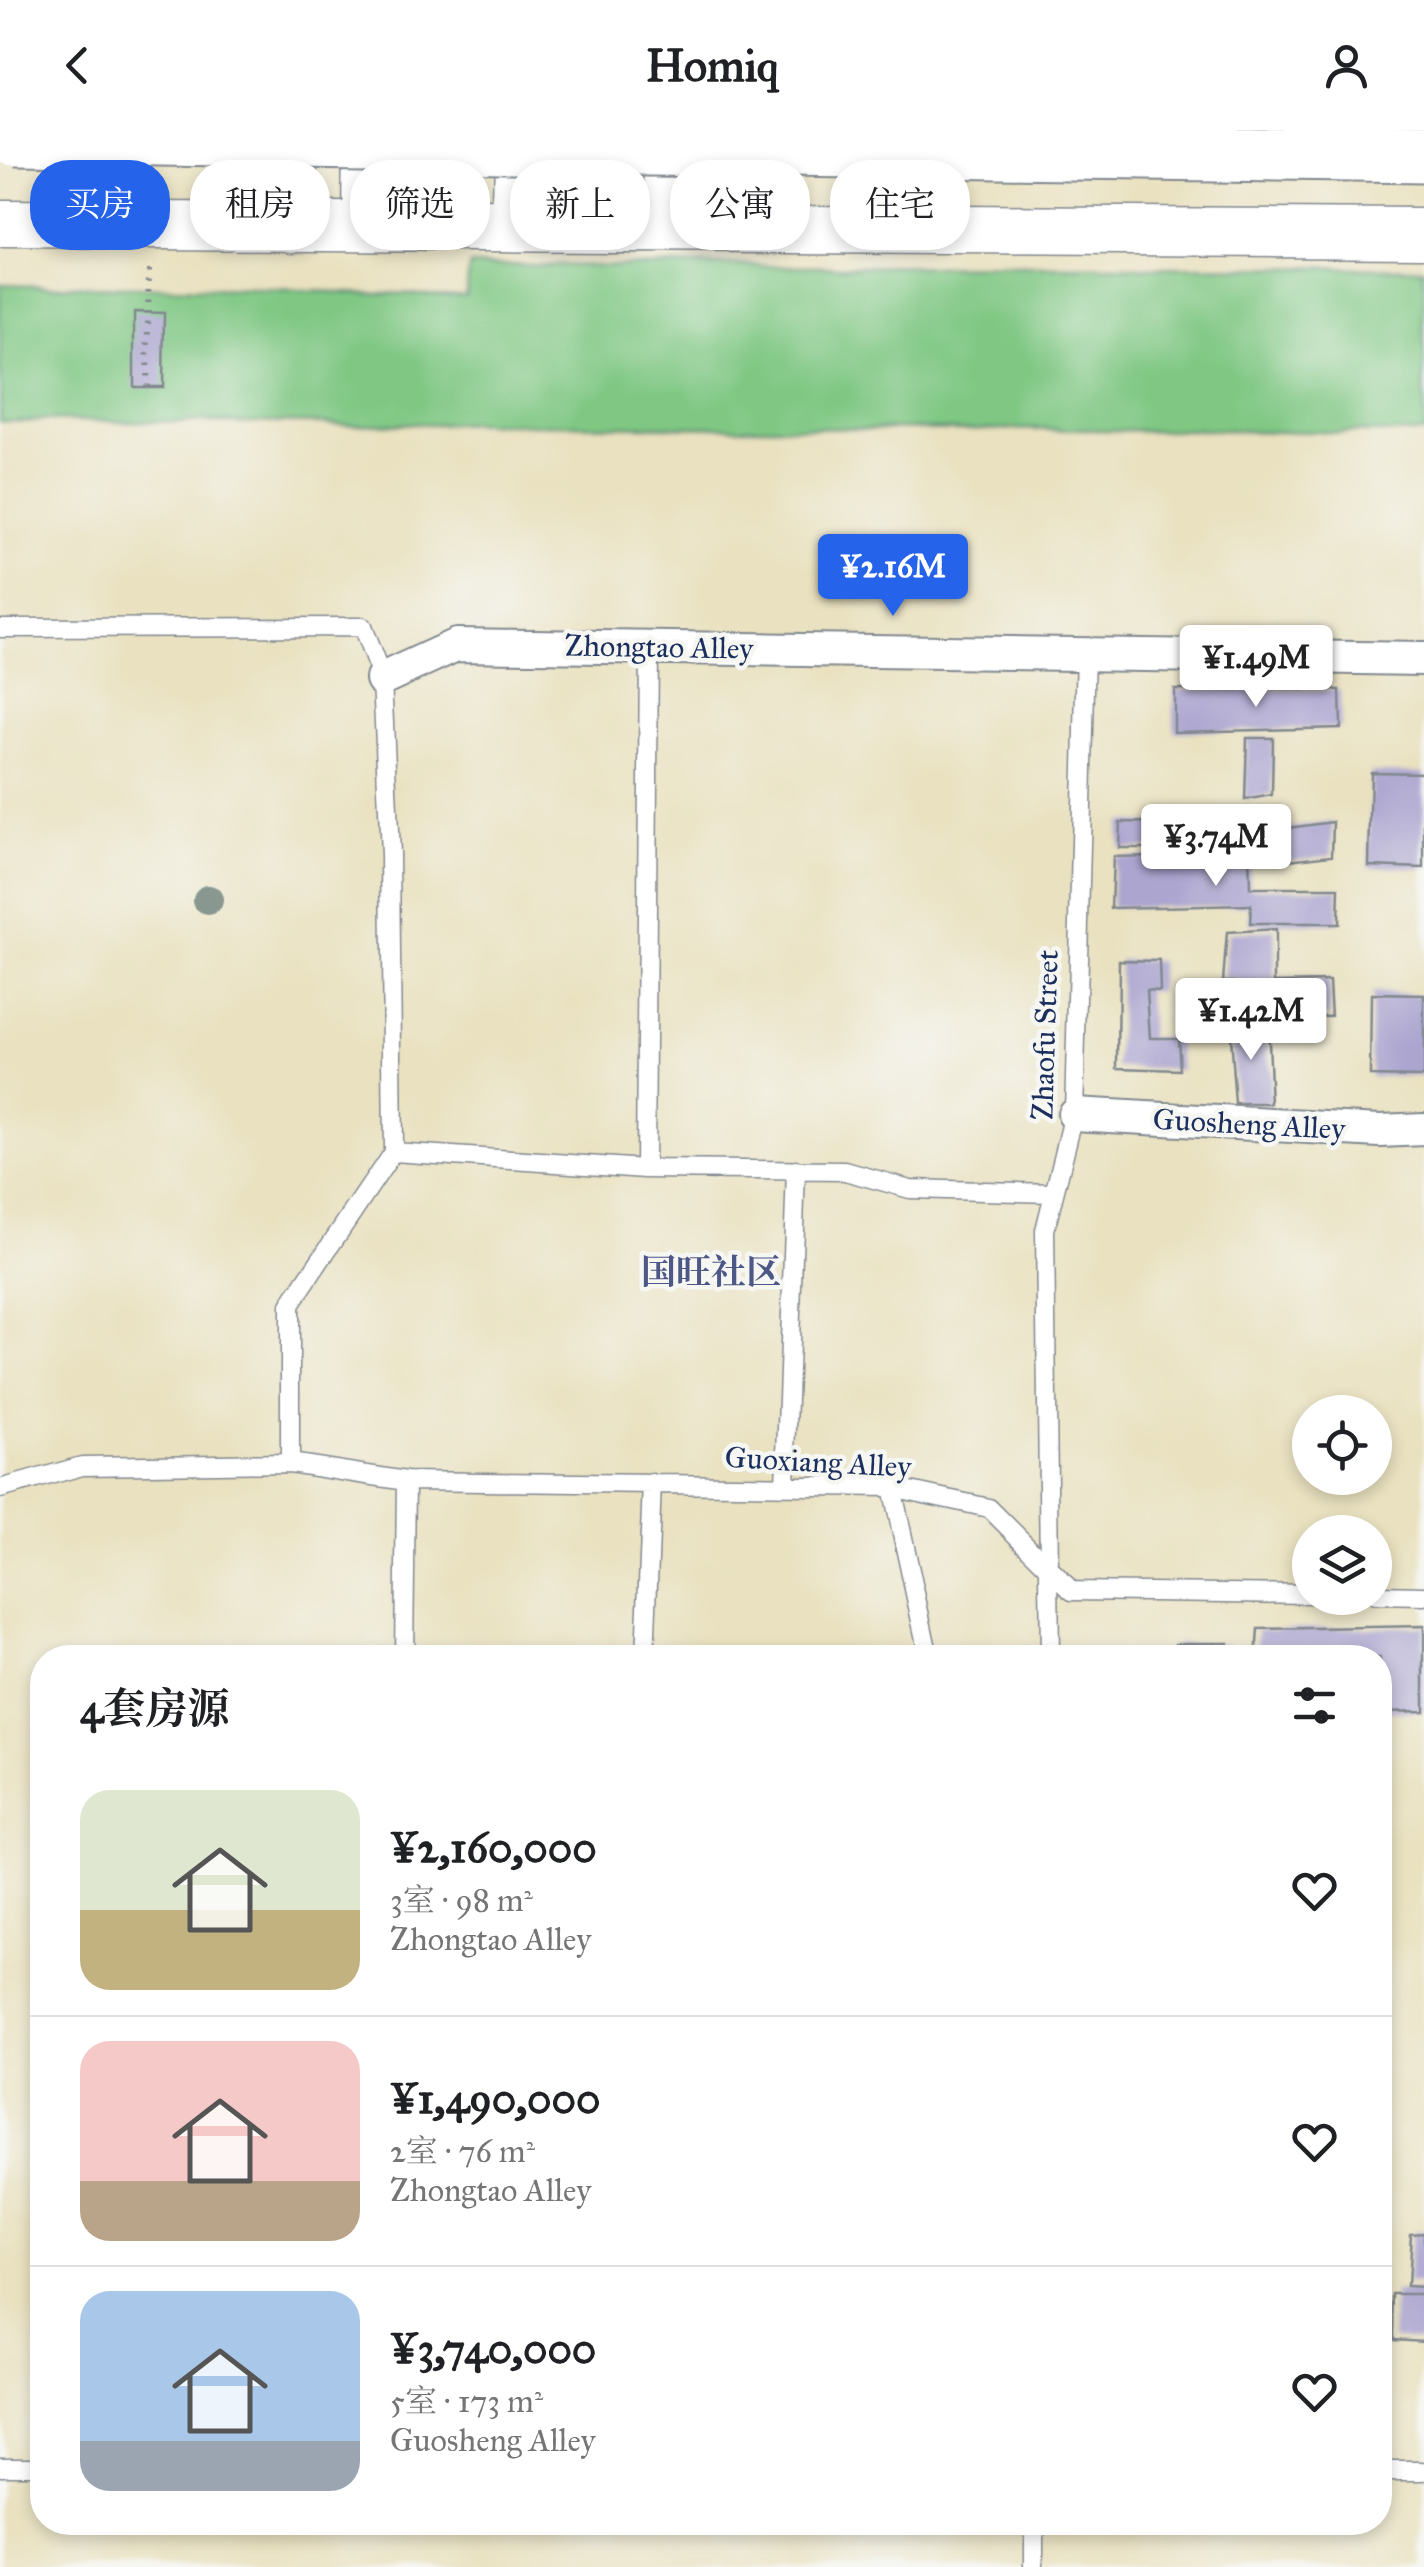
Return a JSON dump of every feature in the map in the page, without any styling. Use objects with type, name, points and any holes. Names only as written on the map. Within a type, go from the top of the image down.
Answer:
[{"type":"highway","points":[[15,137],[1424,156]]},
{"type":"street","points":[[294,130],[294,160]]},
{"type":"street","points":[[367,130],[367,160]]},
{"type":"street","points":[[424,130],[424,160]]},
{"type":"street","points":[[518,130],[518,160]]},
{"type":"street","points":[[568,130],[568,160]]},
{"type":"street","points":[[671,160],[672,130]]},
{"type":"street","points":[[0,224],[190,226]]},
{"type":"street","points":[[650,228],[670,228]]},
{"type":"street","points":[[810,229],[1424,233]]},
{"type":"street","name":"Zhongtao Alley","points":[[382,679],[456,645],[1424,659]]},
{"type":"street","name":"Guosheng Alley","points":[[1074,1114],[1380,1131],[1424,1128]]},
{"type":"lane","points":[[0,628],[362,627],[382,679],[390,854],[394,1152],[290,1305],[290,1464]]},
{"type":"lane","points":[[645,1169],[650,647]]},
{"type":"lane","name":"Zhaofu Street","points":[[1049,1645],[1045,1230],[1074,1114],[1086,652]]},
{"type":"lane","points":[[394,1152],[645,1169],[845,1170],[910,1189],[1054,1194]]},
{"type":"lane","points":[[785,1486],[796,1170]]},
{"type":"lane","name":"Guoxiang Alley","points":[[0,1489],[82,1466],[290,1464],[406,1482],[892,1487],[990,1508],[1072,1591],[1292,1594]]},
{"type":"lane","points":[[404,1645],[406,1482]]},
{"type":"lane","points":[[645,1645],[652,1483]]},
{"type":"lane","points":[[892,1487],[925,1645]]},
{"type":"lane","points":[[1392,1595],[1424,1596]]},
{"type":"lane","points":[[0,2465],[30,2465]]},
{"type":"lane","points":[[1392,2471],[1424,2471]]},
{"type":"lane","points":[[1034,2535],[1034,2567]]},
{"type":"path","points":[[147,387],[150,267]]},
{"type":"green space","points":[[470,265],[1424,268],[1424,433],[0,420],[0,284],[465,295]]},
{"type":"building","points":[[134,312],[164,313],[163,387],[134,387]]},
{"type":"building","points":[[1174,689],[1340,690],[1341,728],[1174,732]]},
{"type":"building","points":[[1247,738],[1273,738],[1272,795],[1245,800]]},
{"type":"building","points":[[1371,772],[1424,773],[1424,868],[1369,866]]},
{"type":"building","points":[[1120,822],[1248,824],[1248,848],[1119,848]]},
{"type":"building","points":[[1333,822],[1332,855],[1279,861],[1280,829]]},
{"type":"building","points":[[1249,854],[1250,888],[1339,888],[1338,924],[1250,924],[1251,905],[1111,908],[1113,857]]},
{"type":"building","points":[[1275,930],[1275,982],[1329,981],[1331,1016],[1236,1014],[1235,981],[1223,981],[1227,933]]},
{"type":"building","points":[[1119,960],[1159,961],[1160,991],[1147,990],[1150,1038],[1178,1038],[1180,1070],[1118,1068]]},
{"type":"building","points":[[1371,994],[1424,995],[1424,1077],[1370,1076]]},
{"type":"building","points":[[1267,1021],[1271,1104],[1235,1104],[1229,1023]]},
{"type":"building","points":[[1424,1626],[1424,1711],[1392,1712],[1392,1645],[1257,1645],[1258,1629]]},
{"type":"building","points":[[1176,1643],[1228,1643],[1228,1645]]},
{"type":"building","points":[[1424,2232],[1424,2287],[1407,2286],[1410,2233]]},
{"type":"building","points":[[1394,2294],[1424,2294],[1424,2339],[1393,2337]]},
{"type":"district","name":"国旺社区","points":[[711,1272]]}]
